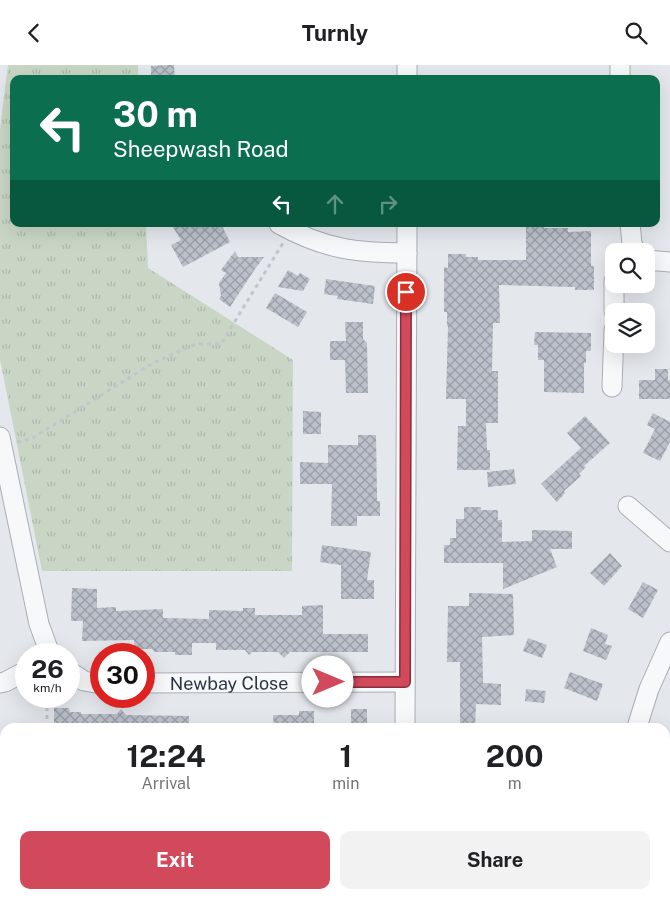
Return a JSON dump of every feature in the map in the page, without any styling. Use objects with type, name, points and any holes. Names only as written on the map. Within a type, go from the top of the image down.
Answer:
[{"type":"street","points":[[285,227],[322,244],[374,253],[407,253]]},
{"type":"street","points":[[405,723],[407,227]]},
{"type":"street","points":[[630,227],[632,243]]},
{"type":"street","points":[[655,261],[670,262]]},
{"type":"street","points":[[612,387],[613,353]]},
{"type":"street","points":[[0,437],[3,472],[39,624],[46,643]]},
{"type":"street","points":[[628,506],[670,541]]},
{"type":"street","points":[[638,723],[649,689],[665,665],[670,643]]},
{"type":"street","points":[[0,683],[15,677]]},
{"type":"street","name":"Newbay Close","points":[[155,683],[405,682]]},
{"type":"path","points":[[31,439],[153,363],[196,344],[221,344],[285,227]]},
{"type":"path","points":[[47,708],[47,723]]},
{"type":"green space","points":[[8,65],[138,65],[138,75],[10,75],[10,227],[146,227],[148,268],[293,360],[292,571],[42,571],[0,359],[0,129]]},
{"type":"building","points":[[174,65],[175,75],[151,75],[151,66]]},
{"type":"building","points":[[173,227],[222,227],[230,242],[183,267],[171,245],[181,240]]},
{"type":"building","points":[[526,227],[568,228],[568,232],[591,231],[591,266],[594,266],[594,290],[575,290],[575,287],[499,285],[500,323],[493,323],[492,371],[498,371],[498,423],[486,423],[487,450],[490,450],[490,470],[457,470],[458,426],[466,426],[466,399],[446,399],[448,326],[447,312],[444,312],[444,267],[448,268],[448,254],[466,254],[466,257],[478,257],[478,260],[526,260]]},
{"type":"building","points":[[235,251],[238,257],[264,257],[230,307],[219,299],[221,296],[219,283],[226,273],[221,270]]},
{"type":"building","points":[[288,270],[298,276],[300,273],[310,279],[303,291],[278,287]]},
{"type":"building","points":[[326,279],[375,286],[373,304],[337,299],[338,296],[324,294]]},
{"type":"building","points":[[275,293],[307,312],[298,327],[266,308]]},
{"type":"building","points":[[345,322],[363,322],[363,339],[367,343],[368,393],[346,393],[345,360],[330,360],[330,341],[346,341]]},
{"type":"building","points":[[535,332],[591,333],[591,351],[586,351],[586,363],[584,363],[584,393],[544,392],[544,360],[538,360],[538,345],[534,345]]},
{"type":"building","points":[[655,369],[668,369],[670,399],[639,399],[639,380],[655,380]]},
{"type":"building","points":[[303,411],[321,412],[321,434],[303,434]]},
{"type":"building","points":[[653,413],[670,422],[670,442],[660,461],[643,453],[655,429],[647,425]]},
{"type":"building","points":[[585,416],[610,443],[584,466],[586,467],[579,474],[581,476],[564,491],[565,493],[557,502],[541,484],[581,448],[567,433]]},
{"type":"building","points":[[358,435],[376,435],[377,501],[380,501],[380,516],[357,516],[357,526],[331,526],[332,484],[300,484],[300,462],[328,463],[328,445],[358,445]]},
{"type":"building","points":[[514,469],[516,484],[488,487],[487,472]]},
{"type":"building","points":[[464,507],[498,510],[498,520],[502,520],[502,542],[532,541],[532,530],[572,531],[572,549],[550,549],[557,567],[503,589],[503,563],[444,563],[444,545],[450,545],[450,538],[456,538],[456,519],[464,519]]},
{"type":"building","points":[[322,545],[371,552],[367,580],[374,580],[374,599],[341,599],[341,565],[320,562]]},
{"type":"building","points":[[610,553],[622,566],[604,586],[590,573]]},
{"type":"building","points":[[643,582],[658,590],[643,618],[628,609]]},
{"type":"building","points":[[72,588],[97,589],[97,608],[116,607],[116,611],[163,609],[163,618],[209,619],[209,610],[243,611],[243,608],[255,608],[255,615],[302,615],[302,606],[323,605],[323,634],[368,634],[368,652],[290,652],[284,658],[278,652],[252,652],[249,655],[245,650],[216,650],[216,643],[192,643],[192,655],[175,655],[175,652],[155,652],[155,643],[134,643],[134,640],[82,641],[83,621],[71,621]]},
{"type":"building","points":[[469,593],[513,594],[514,635],[482,637],[483,683],[501,684],[501,705],[476,704],[475,723],[460,723],[460,662],[447,662],[448,606],[469,606]]},
{"type":"building","points":[[591,628],[608,635],[605,644],[612,646],[606,660],[583,651]]},
{"type":"building","points":[[528,638],[547,645],[542,658],[523,651]]},
{"type":"building","points":[[570,672],[603,684],[597,701],[564,688]]},
{"type":"building","points":[[526,689],[546,691],[544,703],[525,701]]},
{"type":"building","points":[[54,708],[69,708],[70,712],[81,712],[81,714],[117,714],[121,709],[126,715],[189,716],[189,723],[54,723]]},
{"type":"building","points":[[351,709],[367,709],[367,723],[351,723]]},
{"type":"building","points":[[299,711],[314,711],[314,723],[274,723],[273,715],[299,715]]},
{"type":"route","points":[[328,682],[405,682],[406,292]]}]
